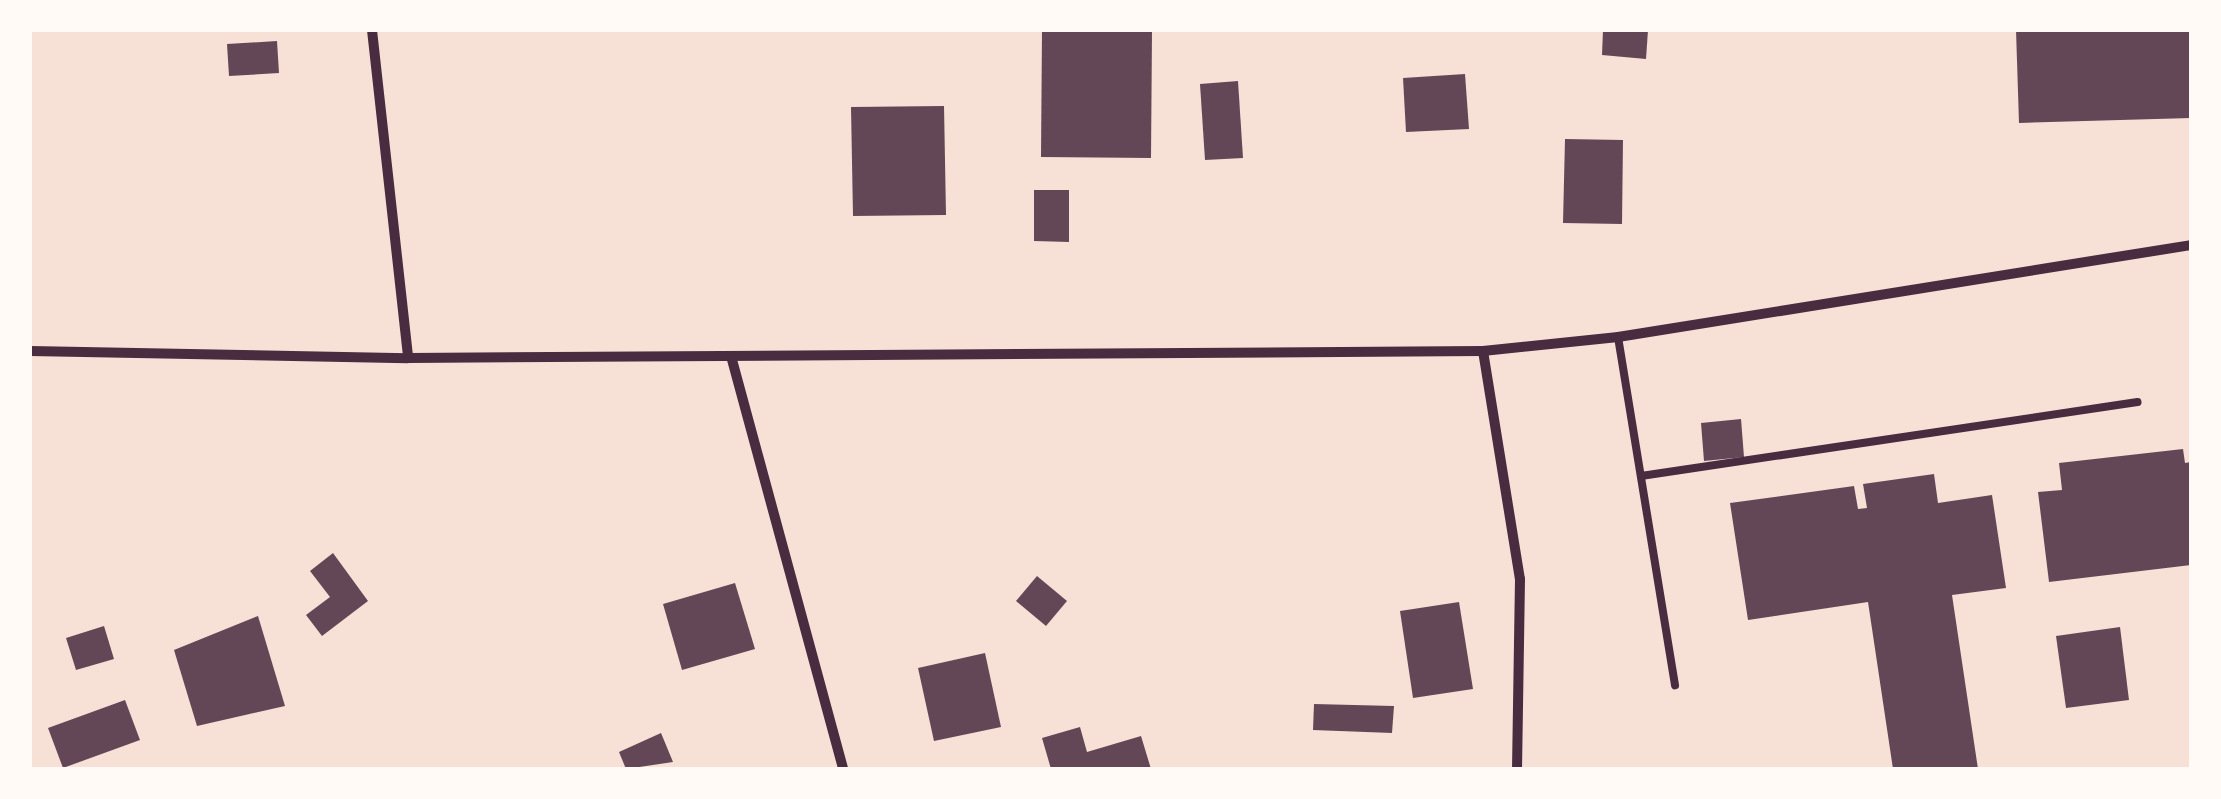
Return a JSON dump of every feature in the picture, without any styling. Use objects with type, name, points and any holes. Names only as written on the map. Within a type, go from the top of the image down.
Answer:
[{"type":"street","points":[[372,30],[408,358]]},
{"type":"street","points":[[30,351],[408,358],[1484,351],[1618,337],[2191,245]]},
{"type":"street","points":[[1484,351],[1520,578],[1517,769]]},
{"type":"street","points":[[731,356],[843,769]]},
{"type":"lane","points":[[1618,337],[1676,685]]},
{"type":"lane","points":[[1641,476],[2138,402]]},
{"type":"building","points":[[1042,30],[1152,30],[1151,158],[1041,157]]},
{"type":"building","points":[[1603,30],[1648,30],[1646,59],[1602,55]]},
{"type":"building","points":[[2016,30],[2191,30],[2191,118],[2019,123]]},
{"type":"building","points":[[277,41],[279,73],[229,76],[227,44]]},
{"type":"building","points":[[1465,74],[1469,129],[1406,132],[1403,78]]},
{"type":"building","points":[[1238,81],[1243,158],[1205,160],[1200,84]]},
{"type":"building","points":[[944,106],[946,215],[853,216],[851,107]]},
{"type":"building","points":[[1565,139],[1623,140],[1622,224],[1563,223]]},
{"type":"building","points":[[1034,190],[1069,190],[1069,242],[1034,241]]},
{"type":"building","points":[[1741,419],[1744,457],[1704,461],[1701,423]]},
{"type":"building","points":[[2183,449],[2185,463],[2191,462],[2191,565],[2049,582],[2038,492],[2062,490],[2059,463]]},
{"type":"building","points":[[1934,474],[1938,503],[1992,495],[2006,588],[1952,595],[1978,769],[1893,769],[1868,602],[1748,620],[1730,503],[1854,486],[1858,509],[1867,508],[1863,484]]},
{"type":"building","points":[[333,553],[368,601],[322,636],[306,615],[330,597],[310,571]]},
{"type":"building","points":[[1037,576],[1067,601],[1046,626],[1016,601]]},
{"type":"building","points":[[735,583],[755,649],[682,670],[663,604]]},
{"type":"building","points":[[1459,602],[1473,689],[1413,698],[1400,611]]},
{"type":"building","points":[[258,616],[285,706],[197,726],[174,650]]},
{"type":"building","points":[[104,626],[114,659],[76,670],[66,638]]},
{"type":"building","points":[[2120,627],[2129,700],[2066,708],[2056,636]]},
{"type":"building","points":[[985,653],[1001,727],[934,741],[918,668]]},
{"type":"building","points":[[125,700],[140,740],[63,768],[48,728]]},
{"type":"building","points":[[1314,704],[1394,706],[1392,733],[1313,730]]},
{"type":"building","points":[[1080,727],[1087,752],[1141,736],[1151,769],[1051,769],[1042,738]]},
{"type":"building","points":[[661,733],[673,762],[626,769],[619,752]]}]
